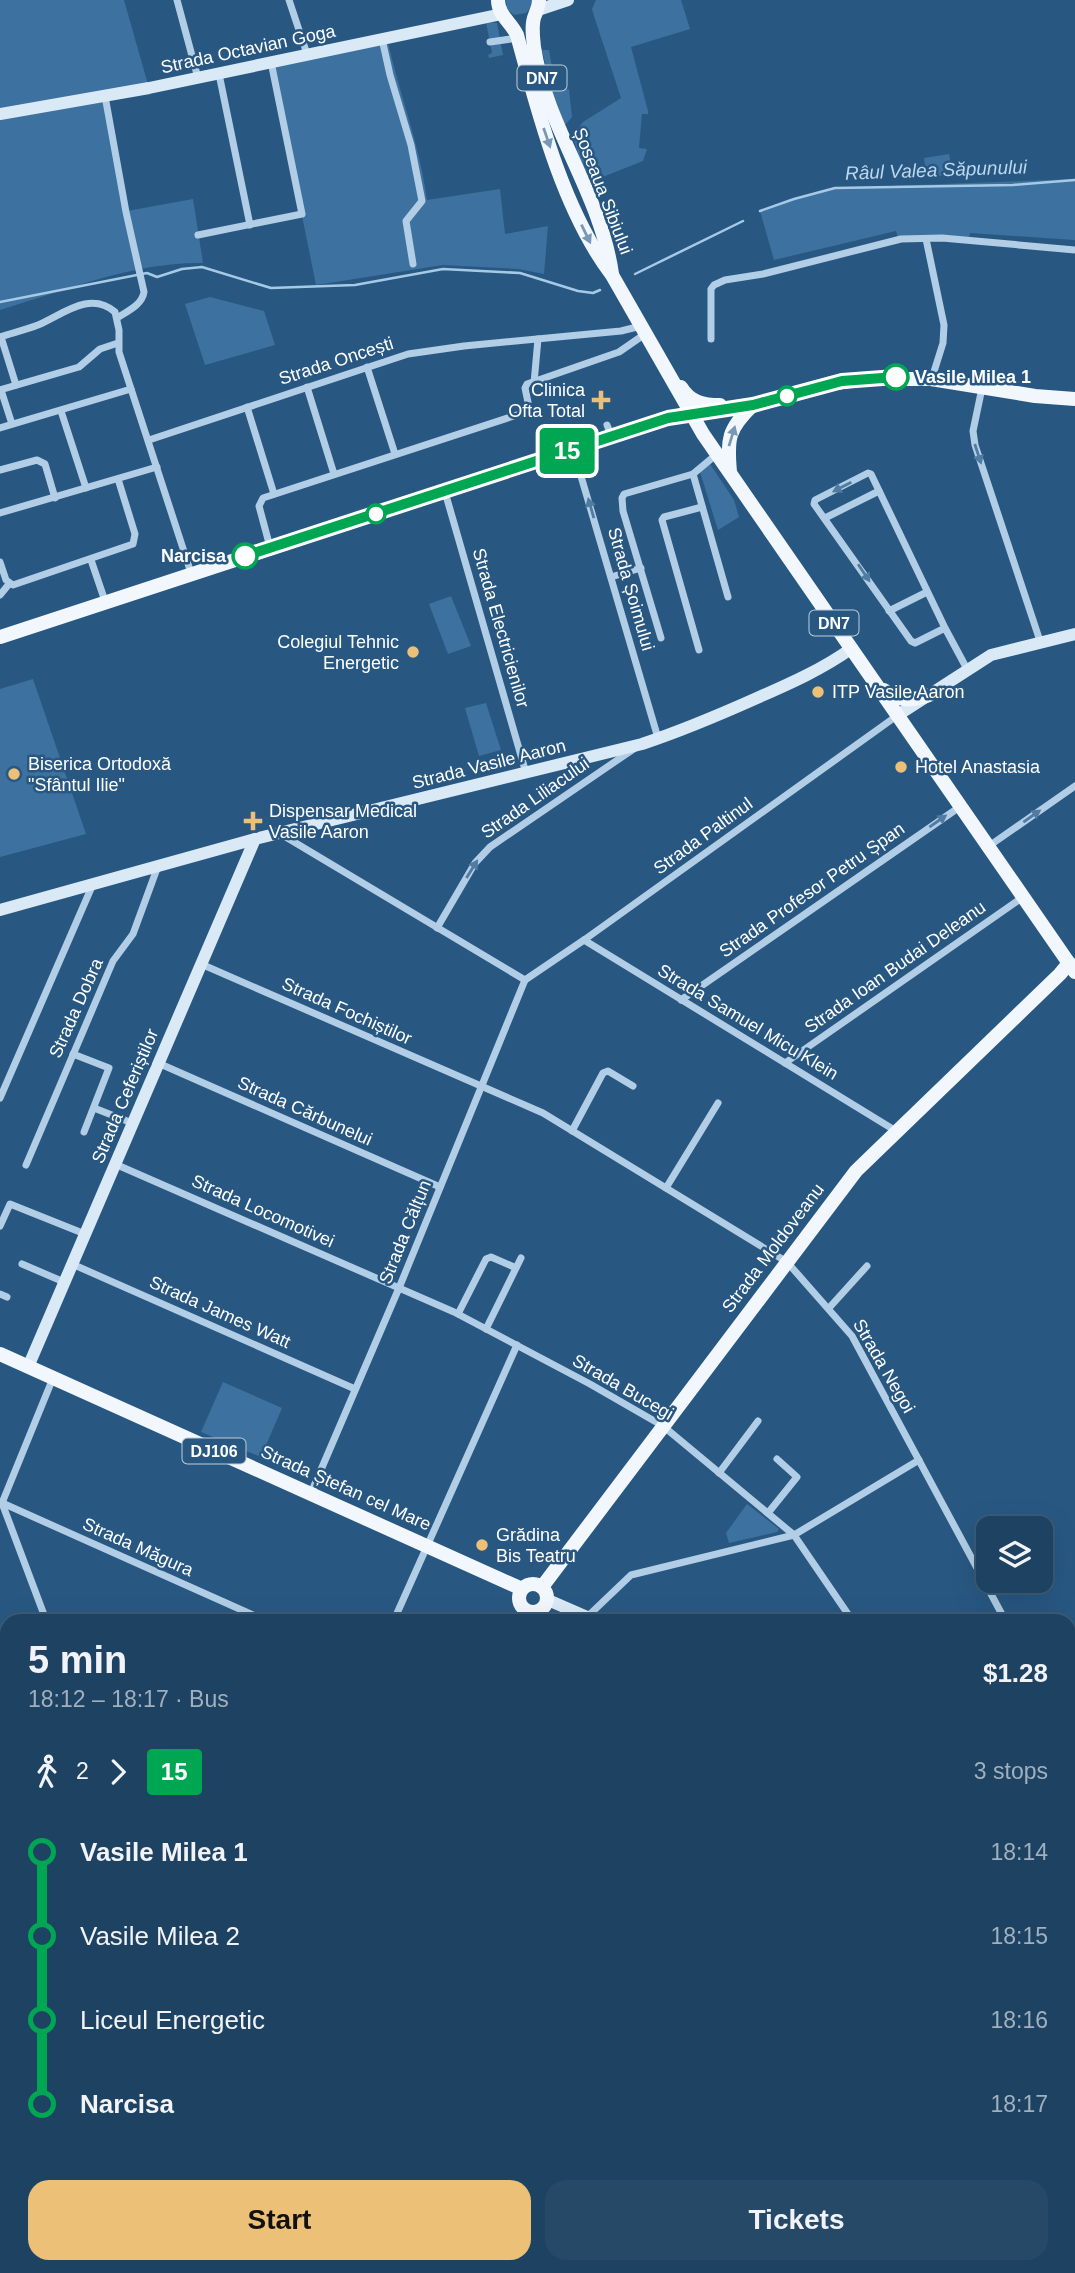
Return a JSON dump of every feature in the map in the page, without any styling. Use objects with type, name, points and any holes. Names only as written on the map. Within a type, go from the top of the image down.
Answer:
[{"type":"main road","points":[[503,12],[525,22],[537,9]]},
{"type":"main road","name":"Șoseaua Sibiului","points":[[537,9],[533,38],[540,74],[608,248],[612,275]]},
{"type":"main road","name":"Șoseaua Sibiului","points":[[503,12],[517,35],[546,139],[563,182],[595,251],[612,275]]},
{"type":"main road","name":"DN7","points":[[612,275],[690,413],[717,454],[1024,897],[1073,963]]},
{"type":"main road","points":[[656,351],[683,391],[695,401],[712,405],[753,405]]},
{"type":"main road","points":[[0,637],[573,449],[609,430],[690,413],[710,413],[753,405],[842,381],[896,377],[932,379],[1035,396],[1075,399]]},
{"type":"main road","points":[[730,473],[730,436],[740,418],[753,405]]},
{"type":"main road","points":[[875,682],[892,696],[903,700],[929,695]]},
{"type":"main road","name":"Strada Moldoveanu","points":[[545,1593],[663,1426],[856,1171],[1073,963]]},
{"type":"main road","name":"Strada Ștefan cel Mare","points":[[0,1354],[522,1589]]},
{"type":"main road","points":[[529,1614],[519,1600],[522,1589],[531,1584],[545,1593],[541,1611],[535,1614]]},
{"type":"street","points":[[177,0],[198,78]]},
{"type":"street","points":[[289,0],[307,54]]},
{"type":"street","points":[[537,9],[568,0]]},
{"type":"street","name":"Strada Octavian Goga","points":[[0,114],[219,74],[503,12]]},
{"type":"street","points":[[382,39],[411,145],[422,201],[406,221],[413,264]]},
{"type":"street","points":[[490,42],[512,39]]},
{"type":"street","points":[[198,236],[302,214],[271,62]]},
{"type":"street","points":[[219,74],[250,225]]},
{"type":"street","points":[[105,96],[144,292],[143,298],[117,318]]},
{"type":"street","points":[[711,339],[710,296],[714,285],[725,280],[763,274],[901,239],[942,238],[1075,250]]},
{"type":"street","points":[[926,239],[944,325],[943,343],[932,379]]},
{"type":"street","points":[[16,385],[0,337],[38,325],[69,308],[90,303],[104,304],[110,308],[117,318],[118,343],[131,389],[191,573]]},
{"type":"street","points":[[270,547],[259,506],[263,498],[526,412],[529,407],[525,388],[527,384],[619,352],[643,330]]},
{"type":"street","name":"Strada Oncești","points":[[149,440],[394,358],[437,349],[643,330]]},
{"type":"street","points":[[534,383],[538,339]]},
{"type":"street","points":[[12,425],[0,390],[79,367],[100,349],[118,343]]},
{"type":"street","points":[[367,367],[395,454]]},
{"type":"street","points":[[307,387],[334,474]]},
{"type":"street","points":[[982,388],[973,426],[975,444],[1040,641]]},
{"type":"street","points":[[0,428],[131,389]]},
{"type":"street","points":[[247,407],[274,494]]},
{"type":"street","points":[[61,411],[86,488]]},
{"type":"street","name":"Strada Șoimului","points":[[573,449],[659,738]]},
{"type":"street","points":[[717,454],[693,474],[728,597]]},
{"type":"street","points":[[0,470],[42,461],[55,498]]},
{"type":"street","points":[[0,513],[157,467]]},
{"type":"street","points":[[944,628],[913,643],[814,504],[815,500],[868,473],[871,474],[944,628],[967,669]]},
{"type":"street","name":"Strada Șoimului","points":[[661,638],[623,511],[622,498],[624,494],[693,474]]},
{"type":"street","points":[[0,594],[9,584],[18,584],[129,547],[135,534],[118,479]]},
{"type":"street","points":[[825,518],[879,491]]},
{"type":"street","name":"Strada Electricienilor","points":[[445,492],[526,773]]},
{"type":"street","points":[[699,650],[662,520],[664,517],[702,507]]},
{"type":"street","points":[[91,560],[105,601]]},
{"type":"street","points":[[0,562],[9,584]]},
{"type":"street","points":[[611,576],[640,568]]},
{"type":"street","points":[[889,611],[927,592]]},
{"type":"street","points":[[898,715],[991,655],[1075,634]]},
{"type":"street","name":"Strada Vasile Aaron","points":[[0,910],[278,833],[642,744],[781,687],[852,648]]},
{"type":"street","name":"Strada Paltinul","points":[[525,980],[898,715]]},
{"type":"street","name":"Strada Liliacului","points":[[437,928],[475,863],[490,847],[642,744]]},
{"type":"street","points":[[989,846],[1075,786]]},
{"type":"street","name":"Strada Profesor Petru Șpan","points":[[681,1000],[961,806]]},
{"type":"street","points":[[278,833],[525,980]]},
{"type":"street","name":"Strada Ceferiștilor","points":[[28,1367],[255,839]]},
{"type":"street","name":"Strada Dobra","points":[[26,1165],[113,961],[133,934],[158,865]]},
{"type":"street","points":[[0,1098],[94,883]]},
{"type":"street","name":"Strada Ioan Budai Deleanu","points":[[785,1063],[1024,897]]},
{"type":"street","name":"Strada Samuel Micu Klein","points":[[584,940],[896,1132]]},
{"type":"street","name":"Strada Fochiștilor","points":[[201,964],[481,1087]]},
{"type":"street","name":"Strada Călțun","points":[[311,1494],[525,980]]},
{"type":"street","points":[[73,1054],[109,1068],[84,1132]]},
{"type":"street","name":"Strada Cărbunelui","points":[[158,1063],[440,1187]]},
{"type":"street","points":[[572,1131],[606,1071],[633,1086]]},
{"type":"street","name":"Strada Negoi","points":[[481,1087],[543,1113],[787,1262],[852,1336],[1002,1614]]},
{"type":"street","points":[[666,1188],[718,1103]]},
{"type":"street","points":[[93,1108],[132,1123]]},
{"type":"street","name":"Strada Locomotivei","points":[[115,1164],[399,1288]]},
{"type":"street","points":[[0,1226],[10,1203],[85,1234]]},
{"type":"street","points":[[458,1314],[486,1259],[491,1257],[513,1266]]},
{"type":"street","points":[[486,1329],[521,1258]]},
{"type":"street","points":[[22,1264],[64,1282]]},
{"type":"street","name":"Strada James Watt","points":[[72,1264],[355,1389]]},
{"type":"street","points":[[828,1308],[867,1266]]},
{"type":"street","name":"Strada Bucegi","points":[[399,1288],[458,1314],[663,1426],[794,1535],[848,1614]]},
{"type":"street","points":[[397,1614],[517,1345]]},
{"type":"street","points":[[44,1614],[1,1502],[53,1378]]},
{"type":"street","points":[[719,1473],[758,1421]]},
{"type":"street","points":[[768,1513],[797,1477],[777,1459]]},
{"type":"street","points":[[593,1614],[627,1578],[636,1573],[794,1535],[919,1460]]},
{"type":"street","name":"Strada Măgura","points":[[1,1502],[251,1614]]},
{"type":"street","points":[[545,1593],[580,1614]]},
{"type":"shaded area","points":[[0,0],[124,0],[149,88],[105,96],[127,211],[193,199],[203,263],[125,272],[0,310]]},
{"type":"shaded area","points":[[506,0],[532,0],[532,6],[526,13],[514,15],[507,9]]},
{"type":"shaded area","points":[[596,0],[681,0],[690,29],[631,47],[648,111],[648,114],[642,114],[639,148],[647,149],[643,161],[595,180],[580,159],[574,134],[583,122],[621,98],[592,9]]},
{"type":"shaded area","points":[[486,22],[497,23],[503,55],[489,58],[488,55],[492,53]]},
{"type":"shaded area","points":[[387,38],[427,200],[500,189],[505,234],[548,226],[544,274],[518,269],[443,265],[316,285],[271,62]]},
{"type":"shaded area","points":[[542,50],[549,50],[556,90],[569,89],[572,117],[565,125],[551,89]]},
{"type":"shaded area","points":[[949,154],[953,174],[927,178],[924,158]]},
{"type":"shaded area","points":[[1075,179],[1075,240],[970,233],[969,238],[898,238],[896,231],[774,260],[760,211],[835,188]]},
{"type":"shaded area","points":[[210,297],[264,311],[275,345],[205,365],[185,304]]},
{"type":"shaded area","points":[[710,464],[734,500],[739,517],[718,530],[700,472]]},
{"type":"shaded area","points":[[451,596],[471,646],[448,654],[429,604]]},
{"type":"shaded area","points":[[33,679],[86,834],[0,857],[0,689]]},
{"type":"shaded area","points":[[486,703],[501,750],[479,756],[465,708]]},
{"type":"shaded area","points":[[223,1382],[282,1408],[261,1457],[201,1432]]},
{"type":"shaded area","points":[[747,1504],[779,1529],[777,1532],[729,1543],[726,1533]]},
{"type":"waterway","name":"Râul Valea Săpunului","points":[[760,211],[835,188],[1013,185],[1075,180]]},
{"type":"waterway","name":"Râul Valea Săpunului","points":[[635,274],[743,221]]},
{"type":"waterway","name":"Râul Valea Săpunului","points":[[0,302],[147,273],[157,277],[182,269],[202,267],[271,288],[355,285],[443,269],[520,273],[578,291],[593,293],[600,290]]},
{"type":"bus line","name":"15","points":[[245,556],[668,418],[753,405],[842,381],[896,377]]},
{"type":"place","name":"Vasile Milea 1","points":[[896,377]]},
{"type":"place","name":"Clinica Ofta Total","points":[[601,400]]},
{"type":"place","name":"Narcisa","points":[[245,556]]},
{"type":"place","name":"Colegiul Tehnic Energetic","points":[[413,652]]},
{"type":"place","name":"ITP Vasile Aaron","points":[[818,692]]},
{"type":"place","name":"Hotel Anastasia","points":[[901,767]]},
{"type":"place","name":"Biserica Ortodoxă \"Sfântul Ilie\"","points":[[14,774]]},
{"type":"place","name":"Dispensar Medical Vasile Aaron","points":[[253,821]]},
{"type":"place","name":"Grădina Bis Teatru","points":[[482,1545]]}]
